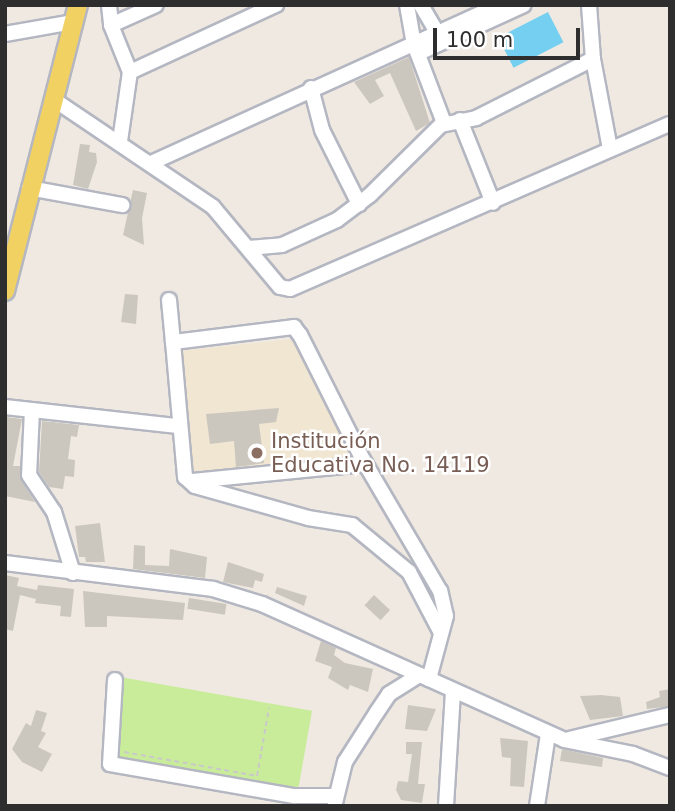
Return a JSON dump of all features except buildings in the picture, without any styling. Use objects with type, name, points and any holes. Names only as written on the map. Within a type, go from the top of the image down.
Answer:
[{"type":"main road","points":[[5,291],[29,188],[76,14]]},
{"type":"street","points":[[110,5],[111,25],[130,72],[120,141]]},
{"type":"street","points":[[111,25],[156,5]]},
{"type":"street","points":[[130,72],[276,5]]},
{"type":"street","points":[[407,5],[416,49],[444,123]]},
{"type":"street","points":[[421,5],[441,38]]},
{"type":"street","points":[[441,38],[499,5]]},
{"type":"street","points":[[151,163],[311,88],[524,5]]},
{"type":"street","points":[[589,5],[593,59],[610,149]]},
{"type":"street","points":[[5,34],[76,14]]},
{"type":"street","points":[[249,248],[282,245],[337,220],[359,204],[444,123],[475,118],[593,59]]},
{"type":"street","points":[[311,88],[322,130],[359,204]]},
{"type":"street","points":[[53,99],[120,141],[219,212],[279,287],[289,289],[493,203],[670,124]]},
{"type":"street","points":[[460,120],[493,203]]},
{"type":"street","points":[[29,188],[122,205]]},
{"type":"street","points":[[169,300],[178,426],[185,477],[190,482],[308,518],[352,525],[409,572],[440,631]]},
{"type":"street","points":[[115,680],[110,764],[256,783],[335,801],[345,762],[389,694],[424,677],[446,616],[440,591],[365,464],[294,327],[173,342]]},
{"type":"street","points":[[5,407],[178,426]]},
{"type":"street","points":[[32,410],[29,475],[54,512],[73,573]]},
{"type":"street","points":[[190,482],[365,464]]},
{"type":"street","points":[[5,563],[213,589],[262,604],[548,734],[564,740],[633,754],[670,768]]},
{"type":"street","points":[[446,806],[453,692]]},
{"type":"street","points":[[564,740],[670,715]]},
{"type":"street","points":[[537,806],[548,734]]},
{"type":"path","points":[[117,751],[256,783],[269,708]]},
{"type":"shaded area","points":[[294,339],[352,459],[193,475],[180,351]]},
{"type":"green space","points":[[120,677],[312,711],[298,792],[106,758]]},
{"type":"water","points":[[548,12],[563,42],[514,68],[498,37]]},
{"type":"place","name":"Institución Educativa No. 14119","points":[[257,453]]}]
